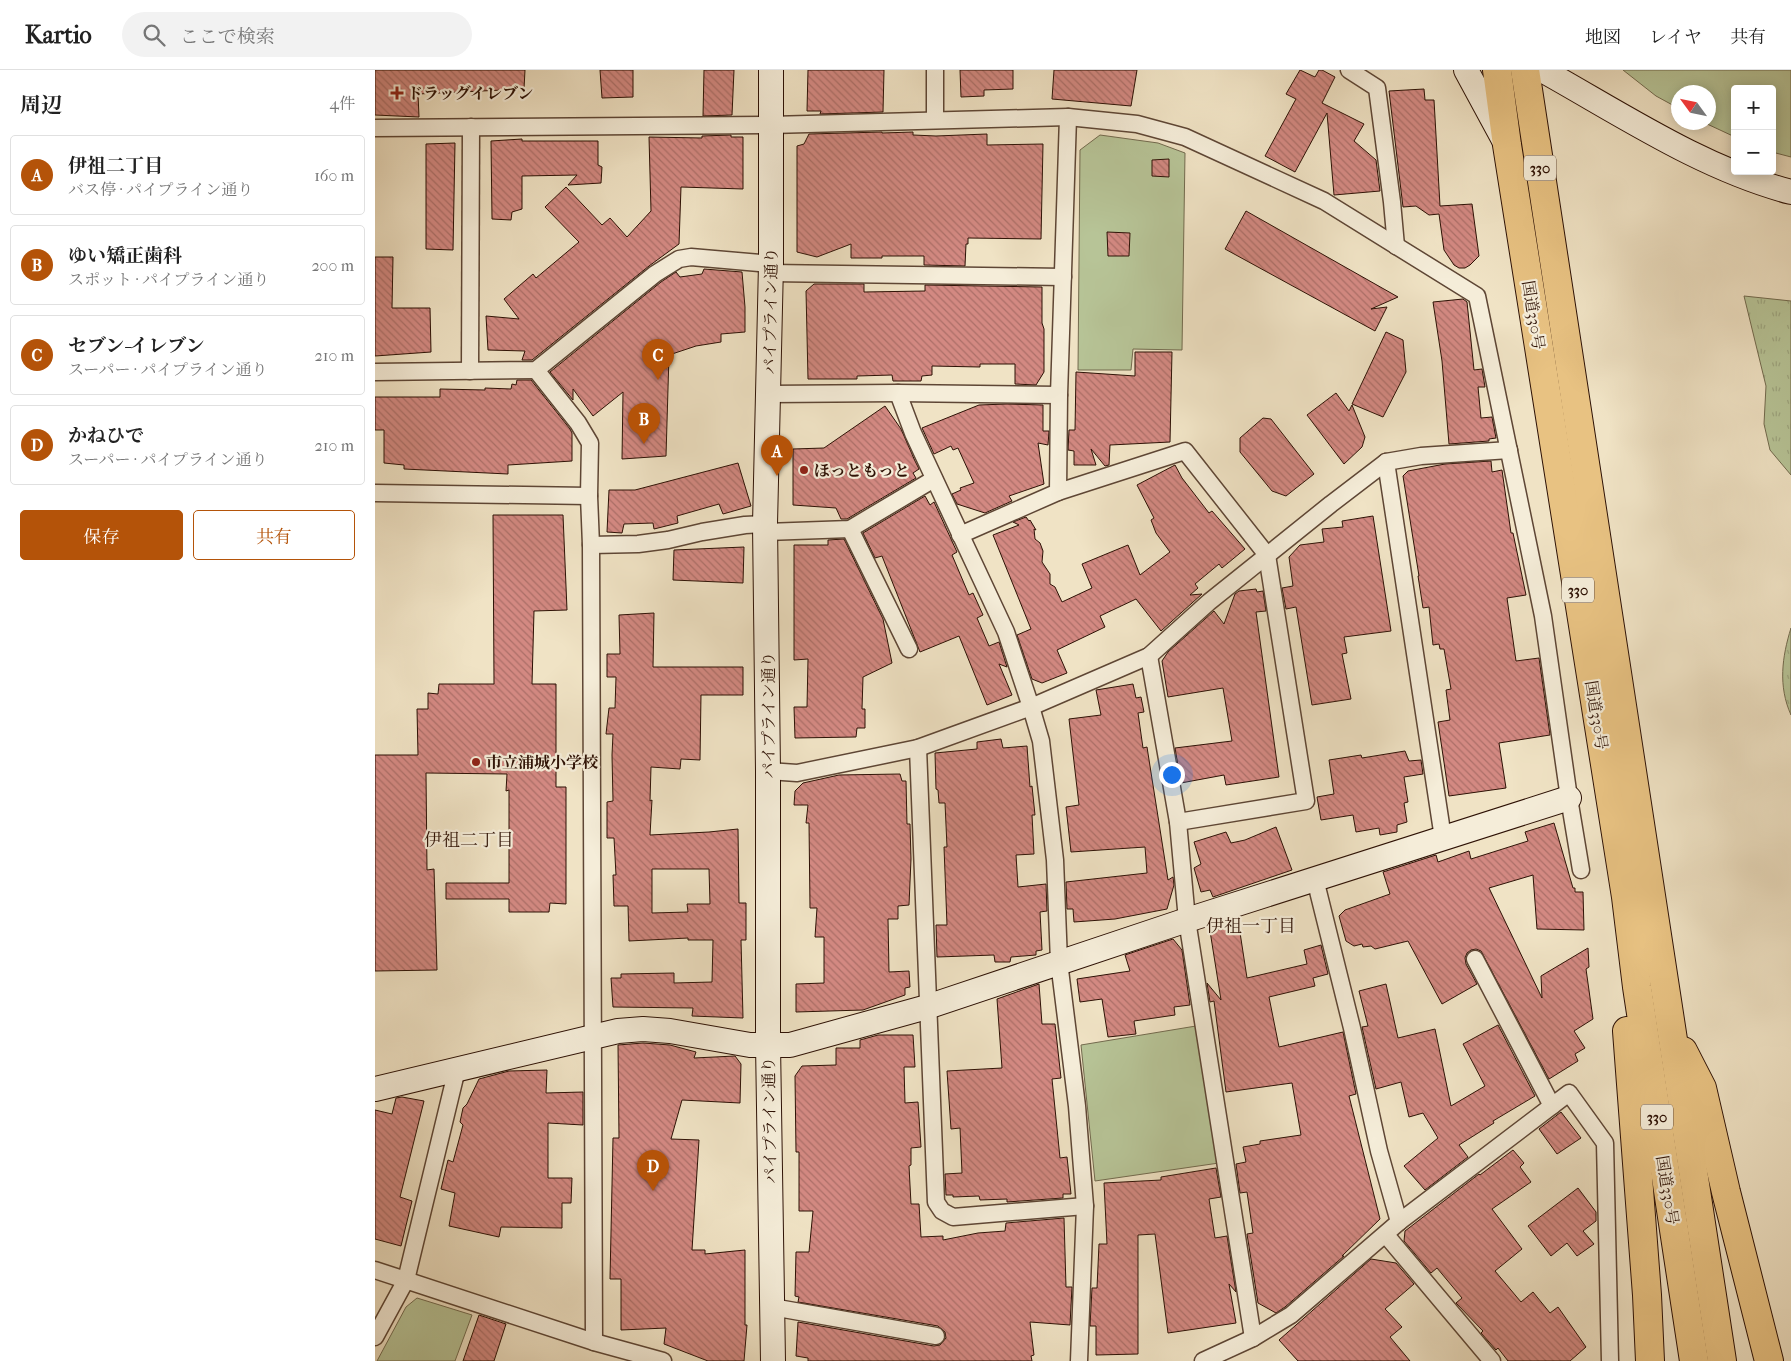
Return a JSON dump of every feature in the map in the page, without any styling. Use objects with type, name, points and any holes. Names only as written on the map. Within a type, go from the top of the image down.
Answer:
[{"type":"highway","name":"国道330号","points":[[1497,70],[1507,145],[1621,868],[1637,987],[1695,1361]]},
{"type":"highway","name":"国道330号","points":[[1525,70],[1722,1361]]},
{"type":"highway","points":[[1637,987],[1629,1010],[1627,1032],[1647,1295],[1650,1361]]},
{"type":"highway","points":[[1672,1030],[1702,1088],[1769,1361]]},
{"type":"street","name":"パイプライン通り","points":[[771,70],[771,268],[766,528],[768,1044],[773,1361]]},
{"type":"street","points":[[935,70],[935,120]]},
{"type":"street","points":[[1349,70],[1377,88],[1396,246]]},
{"type":"street","points":[[1466,70],[1507,145]]},
{"type":"street","points":[[1542,70],[1692,153],[1752,179],[1791,192]]},
{"type":"street","points":[[1058,492],[1059,396],[1068,117]]},
{"type":"street","points":[[375,128],[771,125],[1068,117],[1137,124],[1185,137],[1324,201],[1477,296],[1543,616],[1581,870]]},
{"type":"street","points":[[470,371],[471,127]]},
{"type":"street","points":[[375,372],[536,370],[655,274],[679,260],[691,257],[771,268],[1063,277]]},
{"type":"street","points":[[536,370],[578,422],[590,443],[594,1342]]},
{"type":"street","points":[[769,394],[898,393],[1059,396]]},
{"type":"street","points":[[898,393],[913,433],[1005,632],[1041,741],[1055,860],[1059,962],[1077,1106],[1085,1206],[1079,1361]]},
{"type":"street","points":[[768,772],[797,773],[918,748],[1031,707],[1149,656],[1209,602],[1331,504],[1387,462],[1421,456],[1509,450]]},
{"type":"street","points":[[960,534],[1058,492],[1185,451],[1267,555],[1307,801],[1178,822]]},
{"type":"street","points":[[1387,462],[1443,838]]},
{"type":"street","points":[[591,545],[638,544],[669,540],[701,532],[745,525],[766,528],[850,529],[934,479]]},
{"type":"street","points":[[375,493],[589,496]]},
{"type":"street","points":[[850,529],[909,649]]},
{"type":"street","points":[[1149,656],[1178,822],[1187,920],[1253,1338]]},
{"type":"street","points":[[918,748],[936,1202],[942,1211],[953,1217],[1085,1206]]},
{"type":"street","points":[[375,1089],[618,1031],[643,1029],[670,1031],[750,1045],[791,1044],[927,1007],[1187,920],[1569,798]]},
{"type":"street","points":[[1315,879],[1352,1028],[1379,1151],[1399,1222]]},
{"type":"street","points":[[1475,960],[1552,1106]]},
{"type":"street","points":[[375,1337],[407,1280],[457,1069]]},
{"type":"street","points":[[1205,1361],[1253,1338],[1291,1315],[1386,1236],[1399,1222],[1569,1093],[1605,1143],[1610,1361]]},
{"type":"street","points":[[1386,1236],[1492,1361]]},
{"type":"street","points":[[375,1270],[594,1342],[663,1361]]},
{"type":"street","points":[[772,1307],[936,1336]]},
{"type":"green space","points":[[1623,70],[1791,70],[1791,157],[1776,153],[1776,85],[1731,85],[1731,135],[1716,128],[1716,85],[1671,85],[1671,104],[1656,96]]},
{"type":"green space","points":[[1100,135],[1158,143],[1185,153],[1182,350],[1133,349],[1131,370],[1078,370],[1080,150]]},
{"type":"green space","points":[[1744,296],[1791,301],[1791,475],[1770,450],[1764,424],[1766,386]]},
{"type":"green space","points":[[1791,628],[1791,715],[1784,693],[1783,672],[1785,650]]},
{"type":"green space","points":[[1196,1026],[1219,1163],[1095,1181],[1081,1045]]},
{"type":"green space","points":[[417,1298],[472,1315],[455,1361],[377,1361],[406,1307]]},
{"type":"building","points":[[375,70],[525,70],[524,89],[418,94],[419,117],[375,115]]},
{"type":"building","points":[[600,70],[633,70],[633,97],[602,98]]},
{"type":"building","points":[[704,70],[734,70],[732,115],[703,116]]},
{"type":"building","points":[[808,70],[884,70],[883,112],[820,114],[821,111],[807,111]]},
{"type":"building","points":[[960,70],[1013,70],[1013,89],[984,90],[984,96],[961,97]]},
{"type":"building","points":[[1054,70],[1137,70],[1131,106],[1052,99]]},
{"type":"building","points":[[1300,70],[1315,77],[1319,70],[1322,70],[1335,77],[1322,103],[1364,124],[1354,141],[1376,160],[1380,191],[1334,195],[1327,113],[1295,172],[1265,156],[1296,99],[1286,94]]},
{"type":"building","points":[[1424,89],[1425,100],[1434,100],[1440,206],[1472,204],[1479,256],[1465,268],[1459,268],[1454,265],[1444,250],[1439,214],[1429,215],[1416,206],[1403,207],[1389,91]]},
{"type":"building","points":[[913,132],[913,135],[936,136],[987,134],[987,145],[1043,144],[1041,239],[968,238],[965,266],[924,265],[924,256],[851,258],[851,244],[817,257],[797,252],[797,146],[804,144],[809,134]]},
{"type":"building","points":[[731,135],[731,137],[743,137],[743,189],[681,187],[679,244],[532,360],[522,360],[525,351],[488,350],[486,316],[519,319],[504,299],[533,274],[536,278],[579,242],[545,207],[566,187],[602,225],[610,218],[627,237],[651,211],[649,137],[702,138],[702,136]]},
{"type":"building","points":[[522,139],[522,141],[598,141],[598,165],[602,167],[601,183],[568,185],[577,175],[522,176],[522,209],[512,212],[511,220],[492,219],[491,141]]},
{"type":"building","points":[[455,143],[453,250],[426,249],[426,144]]},
{"type":"building","points":[[1169,159],[1169,177],[1152,176],[1152,160]]},
{"type":"building","points":[[1246,211],[1398,297],[1371,309],[1387,307],[1375,331],[1225,249]]},
{"type":"building","points":[[1107,232],[1130,233],[1129,256],[1108,256]]},
{"type":"building","points":[[375,257],[393,257],[392,308],[430,308],[431,352],[375,356]]},
{"type":"building","points":[[704,269],[742,272],[745,332],[721,334],[721,342],[696,346],[669,355],[666,456],[622,459],[623,392],[593,416],[573,389],[573,400],[550,372],[661,282],[676,272],[680,277],[702,274]]},
{"type":"building","points":[[814,284],[864,284],[864,292],[925,291],[925,285],[1042,287],[1044,372],[1036,385],[1015,384],[1015,364],[980,364],[980,367],[932,366],[932,375],[922,376],[921,381],[893,381],[892,375],[857,376],[857,379],[808,379],[806,291]]},
{"type":"building","points":[[1463,299],[1467,302],[1474,370],[1482,369],[1485,387],[1478,387],[1481,418],[1492,417],[1496,438],[1489,439],[1489,441],[1449,444],[1442,361],[1433,302]]},
{"type":"building","points":[[1386,332],[1403,340],[1406,372],[1383,417],[1352,404]]},
{"type":"building","points":[[1135,352],[1172,352],[1170,442],[1110,445],[1109,465],[1105,466],[1091,449],[1096,465],[1074,465],[1074,451],[1068,450],[1069,430],[1075,430],[1076,372],[1135,376]]},
{"type":"building","points":[[517,380],[531,380],[570,429],[572,433],[572,461],[508,465],[508,474],[404,469],[404,465],[384,463],[384,430],[375,430],[375,397],[440,397],[440,389],[511,389],[512,384],[516,385]]},
{"type":"building","points":[[1336,393],[1349,411],[1352,405],[1365,437],[1362,447],[1344,464],[1307,415]]},
{"type":"building","points":[[979,405],[1043,405],[1043,431],[1049,431],[1048,445],[1038,443],[1044,484],[1009,496],[1012,501],[985,513],[957,504],[952,494],[961,490],[960,488],[974,483],[958,448],[953,450],[951,446],[934,454],[922,428]]},
{"type":"building","points":[[885,406],[901,429],[919,469],[913,473],[916,478],[847,519],[841,519],[836,508],[793,505],[793,449],[824,448]]},
{"type":"building","points":[[1263,418],[1271,419],[1314,474],[1286,496],[1272,491],[1240,452],[1240,438]]},
{"type":"building","points":[[1491,461],[1492,472],[1502,470],[1511,533],[1513,533],[1526,595],[1507,598],[1516,661],[1539,658],[1550,735],[1499,743],[1506,788],[1449,796],[1438,722],[1450,720],[1446,690],[1451,689],[1444,649],[1440,649],[1439,644],[1433,645],[1429,607],[1423,608],[1403,476],[1408,471],[1445,464]]},
{"type":"building","points":[[738,463],[751,506],[723,514],[719,504],[677,516],[678,523],[654,529],[653,523],[624,524],[622,533],[607,532],[609,490],[635,490]]},
{"type":"building","points":[[1175,465],[1182,478],[1209,513],[1212,511],[1245,549],[1222,568],[1219,564],[1195,584],[1198,588],[1190,595],[1202,594],[1161,631],[1136,599],[1100,616],[1105,627],[1057,650],[1067,673],[1042,683],[1032,679],[1017,635],[1031,629],[993,535],[1019,525],[1013,522],[1026,517],[1030,520],[1036,530],[1034,529],[1035,539],[1040,543],[1043,551],[1042,562],[1050,574],[1050,584],[1055,587],[1062,602],[1092,588],[1082,564],[1128,545],[1140,575],[1170,552],[1156,533],[1151,520],[1154,518],[1137,485]]},
{"type":"building","points":[[925,496],[930,505],[934,502],[957,552],[952,555],[969,595],[973,593],[983,615],[977,618],[989,646],[999,642],[1007,667],[999,664],[1012,695],[987,705],[959,636],[920,652],[882,556],[875,558],[863,533]]},
{"type":"building","points":[[493,515],[563,515],[567,610],[534,611],[532,684],[556,684],[556,787],[566,787],[566,904],[550,903],[549,912],[509,912],[509,899],[446,899],[446,883],[509,883],[509,790],[506,791],[507,774],[426,773],[427,870],[434,869],[437,970],[375,971],[375,755],[418,755],[417,709],[428,709],[428,693],[438,694],[439,684],[494,684]]},
{"type":"building","points":[[1373,516],[1391,631],[1344,637],[1347,653],[1342,654],[1351,699],[1312,705],[1296,607],[1286,609],[1282,588],[1293,586],[1289,557],[1300,545],[1324,542],[1322,529],[1343,527],[1342,521]]},
{"type":"building","points":[[844,539],[883,619],[892,663],[863,677],[862,709],[865,709],[865,728],[857,728],[856,737],[795,738],[794,707],[807,707],[808,659],[794,660],[794,545],[828,545],[828,540]]},
{"type":"building","points":[[744,547],[743,583],[673,580],[674,550]]},
{"type":"building","points":[[1256,589],[1257,592],[1263,591],[1266,611],[1256,612],[1279,777],[1226,785],[1224,775],[1181,783],[1175,748],[1232,741],[1223,688],[1168,697],[1162,661],[1168,652],[1214,611],[1224,624],[1235,594],[1239,591]]},
{"type":"building","points":[[654,613],[653,667],[743,667],[743,695],[701,695],[700,760],[681,759],[680,769],[651,767],[650,835],[738,829],[739,903],[746,903],[746,940],[741,940],[743,1018],[692,1016],[693,1008],[613,1007],[611,978],[621,978],[621,974],[674,973],[674,983],[712,982],[713,940],[688,940],[688,938],[629,941],[628,906],[614,906],[613,875],[616,875],[614,838],[607,838],[607,802],[613,801],[613,734],[606,734],[609,708],[615,708],[616,677],[607,677],[607,654],[620,654],[619,615]],"holes":[[[652,869],[709,869],[710,904],[687,904],[688,912],[652,913]]]},
{"type":"building","points":[[1133,684],[1136,698],[1141,697],[1144,712],[1138,713],[1143,748],[1147,747],[1168,880],[1173,877],[1174,885],[1167,909],[1115,919],[1074,922],[1073,909],[1067,909],[1066,882],[1147,873],[1145,847],[1071,852],[1066,807],[1079,805],[1069,719],[1101,715],[1096,690]]},
{"type":"building","points":[[1001,739],[1003,748],[1027,746],[1030,787],[1032,786],[1035,815],[1032,815],[1034,854],[1016,855],[1018,887],[1046,884],[1047,911],[1040,912],[1042,950],[1036,951],[1036,955],[1011,957],[1010,962],[995,962],[994,955],[937,957],[936,925],[947,925],[944,847],[947,847],[945,803],[939,803],[938,790],[936,789],[935,753],[977,749],[977,742]]},
{"type":"building","points":[[1405,751],[1409,761],[1421,760],[1423,774],[1404,777],[1408,802],[1404,803],[1407,822],[1397,825],[1397,832],[1380,835],[1379,828],[1356,832],[1353,815],[1321,820],[1317,797],[1334,794],[1329,760],[1361,755],[1362,758]]},
{"type":"building","points":[[900,774],[902,781],[906,781],[907,824],[910,824],[909,905],[898,906],[898,919],[888,919],[889,972],[909,971],[910,987],[905,988],[905,995],[863,1010],[796,1012],[796,984],[824,983],[824,937],[815,937],[817,908],[810,908],[809,823],[806,823],[808,805],[794,805],[795,791],[803,783],[839,775]]},
{"type":"building","points":[[1554,823],[1573,888],[1575,888],[1575,892],[1583,892],[1584,930],[1537,929],[1533,875],[1489,888],[1542,998],[1541,976],[1588,948],[1589,967],[1586,969],[1593,1019],[1574,1031],[1585,1048],[1575,1054],[1578,1061],[1549,1079],[1481,951],[1471,950],[1465,958],[1466,964],[1477,984],[1442,1004],[1408,941],[1375,949],[1371,946],[1363,947],[1362,944],[1354,946],[1346,941],[1339,916],[1345,910],[1390,894],[1383,872],[1436,855],[1438,862],[1469,851],[1471,859],[1528,841],[1525,832]]},
{"type":"building","points":[[1276,827],[1292,870],[1213,897],[1210,890],[1201,892],[1194,868],[1201,864],[1194,842],[1226,832],[1231,843],[1245,840]]},
{"type":"building","points":[[1239,926],[1247,978],[1307,964],[1304,950],[1321,945],[1328,974],[1313,978],[1315,986],[1269,997],[1279,1047],[1343,1032],[1356,1094],[1349,1096],[1380,1219],[1342,1256],[1344,1256],[1276,1313],[1258,1303],[1247,1234],[1253,1233],[1247,1192],[1240,1193],[1236,1164],[1246,1162],[1243,1147],[1260,1144],[1260,1141],[1301,1135],[1292,1083],[1226,1092],[1214,1001],[1210,1002],[1207,983],[1221,1000],[1210,931]]},
{"type":"building","points":[[1173,939],[1182,950],[1190,1005],[1174,1007],[1175,1015],[1134,1021],[1136,1034],[1108,1037],[1102,999],[1080,1002],[1077,979],[1130,971],[1125,955]]},
{"type":"building","points":[[1039,984],[1042,1024],[1055,1024],[1061,1078],[1052,1079],[1060,1158],[1067,1157],[1071,1194],[1063,1194],[1063,1198],[1007,1202],[1007,1199],[980,1200],[979,1196],[953,1197],[953,1195],[946,1195],[945,1174],[962,1173],[960,1128],[951,1129],[947,1071],[1002,1068],[997,999]]},
{"type":"building","points":[[1386,984],[1398,1038],[1435,1029],[1451,1106],[1485,1086],[1463,1044],[1498,1025],[1535,1096],[1493,1121],[1494,1123],[1459,1145],[1468,1157],[1425,1190],[1404,1166],[1438,1138],[1423,1113],[1409,1117],[1401,1082],[1376,1089],[1362,1027],[1368,1026],[1359,991]]},
{"type":"building","points":[[878,1035],[913,1035],[915,1067],[904,1067],[905,1103],[918,1102],[921,1147],[911,1148],[911,1165],[909,1166],[911,1204],[919,1204],[921,1237],[943,1236],[943,1240],[978,1233],[1005,1231],[1006,1223],[1064,1218],[1066,1287],[1072,1287],[1070,1325],[1030,1322],[1034,1355],[1031,1356],[1032,1361],[808,1361],[808,1358],[796,1356],[798,1322],[934,1346],[940,1345],[946,1338],[945,1332],[938,1326],[798,1302],[799,1297],[795,1296],[796,1252],[809,1252],[813,1211],[799,1211],[799,1152],[796,1152],[795,1076],[802,1066],[836,1065],[836,1048],[860,1048],[860,1040]]},
{"type":"building","points":[[643,1043],[670,1045],[696,1052],[694,1058],[735,1056],[741,1064],[740,1103],[682,1100],[671,1139],[699,1140],[692,1250],[705,1250],[705,1254],[745,1250],[745,1325],[747,1325],[744,1361],[708,1361],[664,1344],[666,1328],[621,1330],[621,1279],[610,1279],[613,1138],[619,1138],[618,1045]]},
{"type":"building","points":[[547,1070],[546,1093],[583,1092],[583,1125],[548,1123],[548,1178],[572,1178],[571,1203],[562,1203],[562,1228],[501,1227],[499,1237],[449,1226],[455,1193],[441,1189],[448,1160],[453,1162],[463,1125],[460,1122],[463,1108],[467,1104],[479,1079],[509,1071]]},
{"type":"building","points":[[402,1097],[424,1101],[400,1197],[412,1201],[401,1246],[375,1239],[375,1110],[392,1114],[396,1098]]},
{"type":"building","points":[[1561,1112],[1581,1138],[1557,1154],[1539,1129]]},
{"type":"building","points":[[1513,1150],[1524,1163],[1520,1167],[1531,1182],[1492,1209],[1522,1249],[1495,1271],[1521,1302],[1533,1292],[1550,1313],[1558,1307],[1586,1347],[1570,1361],[1508,1361],[1498,1348],[1496,1350],[1481,1333],[1483,1331],[1456,1303],[1462,1298],[1437,1268],[1431,1273],[1404,1241],[1405,1231]]},
{"type":"building","points":[[1216,1168],[1221,1197],[1209,1199],[1215,1238],[1227,1236],[1236,1292],[1229,1284],[1236,1323],[1168,1333],[1155,1234],[1138,1235],[1138,1354],[1096,1355],[1096,1326],[1090,1326],[1092,1288],[1097,1288],[1099,1244],[1107,1244],[1104,1183],[1161,1180],[1161,1177]]},
{"type":"building","points":[[1578,1188],[1596,1212],[1596,1221],[1583,1231],[1594,1244],[1577,1256],[1567,1243],[1551,1256],[1528,1226]]},
{"type":"building","points":[[1371,1259],[1396,1263],[1414,1284],[1385,1309],[1402,1327],[1390,1337],[1410,1361],[1298,1361],[1279,1340]]},
{"type":"building","points":[[479,1315],[506,1324],[494,1361],[463,1361]]},
{"type":"place","name":"ドラッグイレブン","points":[[397,93]]},
{"type":"place","name":"セブン-イレブン","points":[[658,380]]},
{"type":"place","name":"ゆい矯正歯科","points":[[644,444]]},
{"type":"place","name":"ほっともっと","points":[[804,470]]},
{"type":"place","name":"伊祖二丁目","points":[[777,476]]},
{"type":"place","name":"市立浦城小学校","points":[[476,762]]},
{"type":"place","name":"かねひで","points":[[653,1191]]},
{"type":"district","name":"伊祖二丁目","points":[[469,840]]},
{"type":"district","name":"伊祖一丁目","points":[[1251,926]]}]
